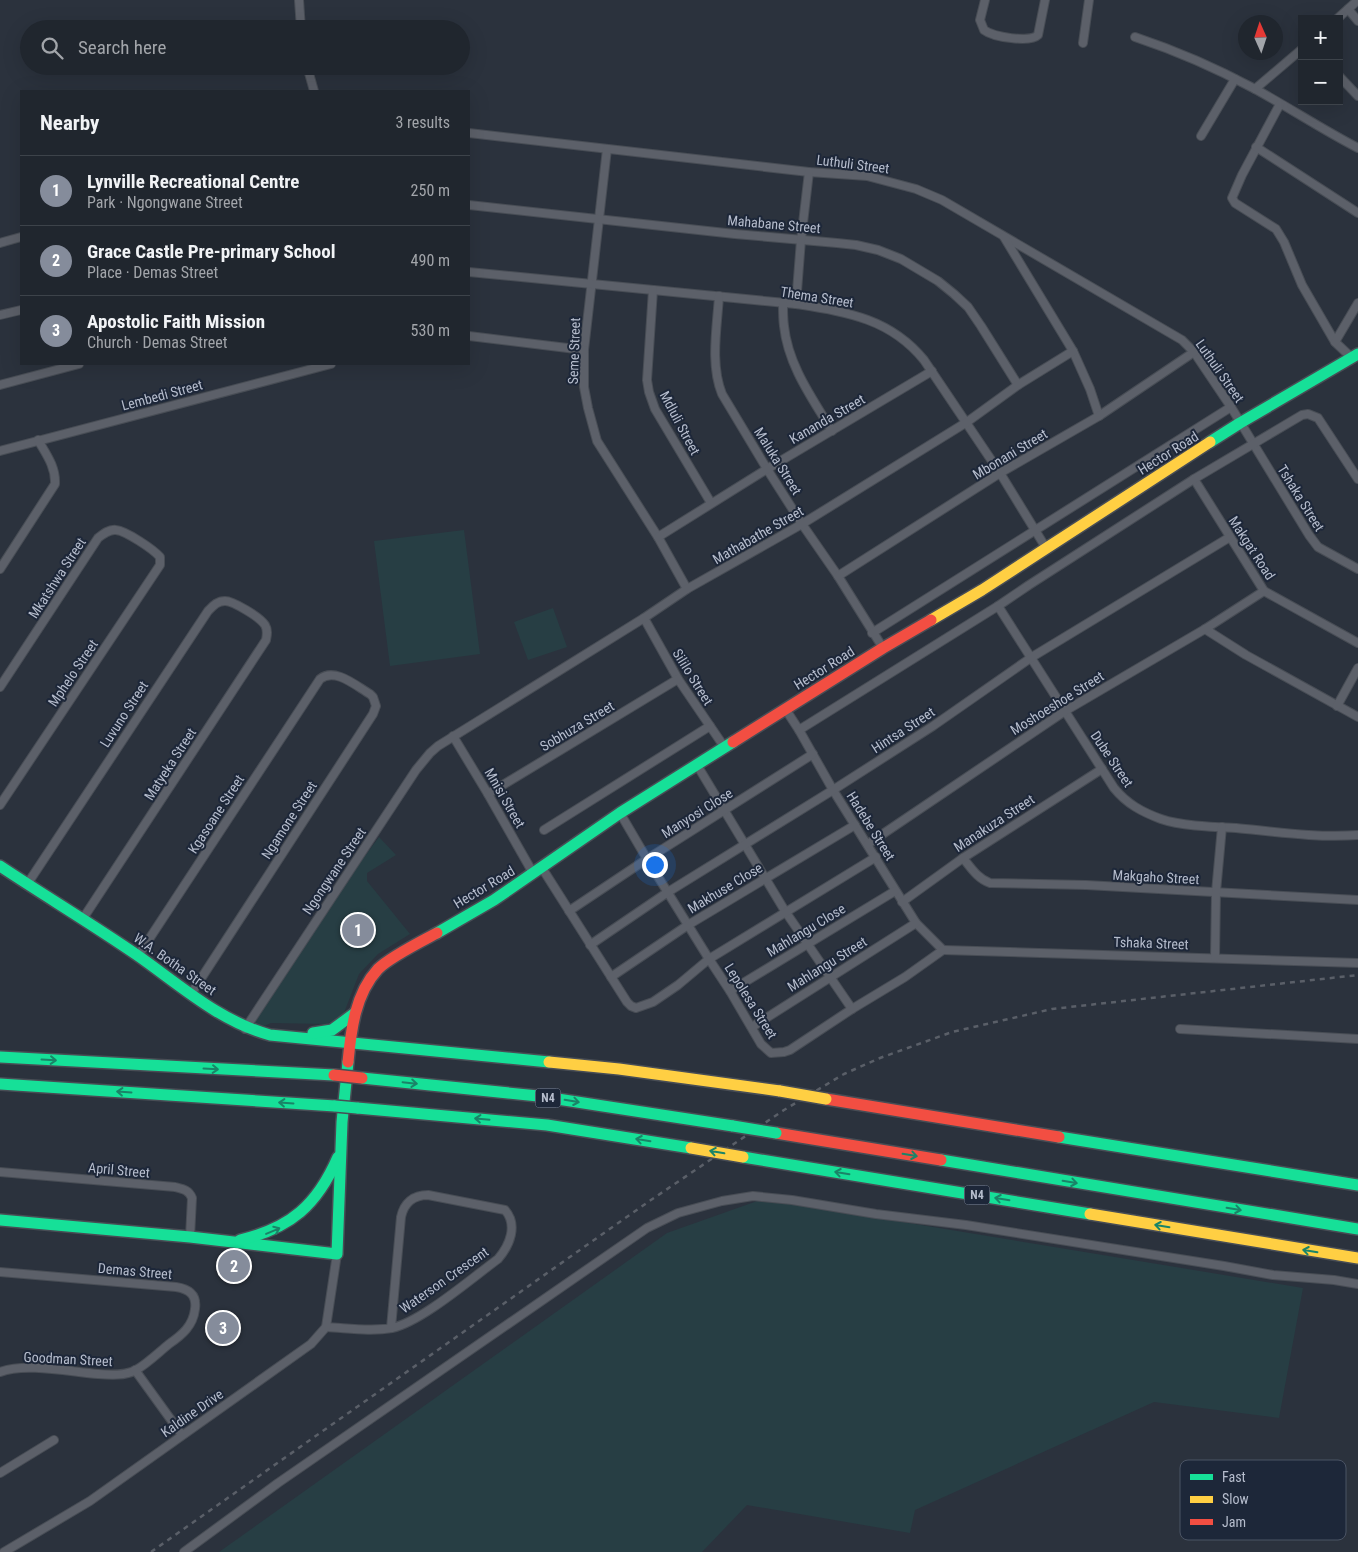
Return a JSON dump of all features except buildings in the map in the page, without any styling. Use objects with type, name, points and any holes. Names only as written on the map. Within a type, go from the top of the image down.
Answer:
[{"type":"main road","name":"Hector Road","points":[[337,1254],[342,1122],[350,1042],[355,1013],[367,985],[380,968],[400,954],[494,900],[620,813],[883,648],[982,590],[1240,424],[1355,356]]},
{"type":"main road","name":"W.A. Botha Street","points":[[0,866],[138,956],[191,994],[245,1029],[270,1035],[610,1068],[780,1091],[1358,1185]]},
{"type":"main road","points":[[270,1035],[287,1031],[328,1032],[336,1030],[355,1013]]},
{"type":"main road","name":"N4","points":[[0,1057],[334,1075],[538,1096],[733,1126],[1358,1229]]},
{"type":"main road","name":"N4","points":[[0,1084],[335,1106],[547,1125],[1358,1258]]},
{"type":"main road","points":[[208,1240],[240,1240],[260,1236],[292,1221],[308,1207],[320,1192],[342,1148]]},
{"type":"main road","points":[[0,1220],[190,1237],[337,1254]]},
{"type":"street","points":[[299,0],[300,20]]},
{"type":"street","points":[[985,0],[980,20],[984,30],[995,36],[1028,40],[1034,39],[1038,35],[1044,0]]},
{"type":"street","points":[[1083,43],[1089,0]]},
{"type":"street","points":[[1341,15],[1358,0]]},
{"type":"street","points":[[1348,9],[1358,21]]},
{"type":"street","points":[[1135,37],[1195,59],[1255,89],[1356,145]]},
{"type":"street","points":[[1255,89],[1298,52]]},
{"type":"street","points":[[310,75],[314,90]]},
{"type":"street","points":[[1202,136],[1235,79]]},
{"type":"street","points":[[1343,80],[1358,96]]},
{"type":"street","points":[[1280,104],[1256,147],[1232,198],[1233,201],[1268,223],[1280,235],[1302,285],[1334,342],[1355,356]]},
{"type":"street","name":"Luthuli Street","points":[[470,132],[809,172],[866,176],[916,189],[942,200],[1173,333],[1194,352],[1231,407],[1240,424]]},
{"type":"street","points":[[1256,147],[1358,213]]},
{"type":"street","name":"Seme Street","points":[[607,149],[584,350],[584,386],[597,442],[658,536],[687,589]]},
{"type":"street","points":[[796,304],[809,172]]},
{"type":"street","name":"Mahabane Street","points":[[470,205],[856,245],[878,250],[901,259],[938,281],[968,307],[1018,384]]},
{"type":"street","points":[[1004,237],[1073,351],[1090,389],[1099,416]]},
{"type":"street","points":[[0,243],[20,238]]},
{"type":"street","name":"Thema Street","points":[[470,272],[796,304],[849,312],[890,330],[915,349],[932,371],[1000,473],[1046,548]]},
{"type":"street","name":"Mdluli Street","points":[[654,290],[647,366],[649,392],[655,409],[710,503]]},
{"type":"street","name":"Maluka Street","points":[[719,296],[715,359],[718,382],[722,394],[802,524],[838,576],[883,648]]},
{"type":"street","points":[[783,303],[784,327],[792,361],[832,431]]},
{"type":"street","points":[[1334,342],[1358,303]]},
{"type":"street","points":[[0,315],[20,310]]},
{"type":"street","points":[[470,336],[584,350]]},
{"type":"street","name":"Mathabathe Street","points":[[453,736],[644,618],[687,589],[802,524],[967,422],[1018,384],[1073,351]]},
{"type":"street","name":"Mbonani Street","points":[[838,576],[1000,473],[1099,416],[1194,352]]},
{"type":"street","points":[[0,385],[75,365]]},
{"type":"street","name":"Lembedi Street","points":[[1,451],[327,365]]},
{"type":"street","name":"Kananda Street","points":[[658,536],[767,468],[932,371]]},
{"type":"street","name":"Hector Road","points":[[872,633],[1231,407]]},
{"type":"street","points":[[799,730],[998,606],[1029,584],[1194,479],[1295,418],[1308,414],[1318,418],[1358,480]]},
{"type":"street","name":"Tshaka Street","points":[[1240,424],[1309,536],[1318,547],[1358,569]]},
{"type":"street","points":[[0,569],[55,484],[55,472],[38,440]]},
{"type":"street","points":[[0,441],[1,451]]},
{"type":"street","name":"Makgat Road","points":[[1194,479],[1264,591],[1358,643]]},
{"type":"street","name":"Mkatshwa Street","points":[[0,687],[98,538],[110,531],[116,530],[157,554]]},
{"type":"street","name":"Hintsa Street","points":[[590,945],[668,892],[933,726],[1032,657],[1230,537]]},
{"type":"street","name":"Mphelo Street","points":[[0,805],[160,565],[160,557],[157,554]]},
{"type":"street","name":"Moshoeshoe Street","points":[[868,844],[1065,711],[1205,629],[1264,591]]},
{"type":"street","name":"Luvuno Street","points":[[28,883],[208,611],[218,602],[233,602],[261,620]]},
{"type":"street","name":"Dube Street","points":[[998,606],[1114,788],[1124,800],[1141,811],[1163,820],[1222,827],[1325,836],[1358,835]]},
{"type":"street","name":"Sililo Street","points":[[644,618],[678,679],[724,748]]},
{"type":"street","name":"Matyeka Street","points":[[82,920],[266,640],[267,633],[261,620]]},
{"type":"street","points":[[1205,629],[1239,651],[1358,717]]},
{"type":"street","points":[[1337,706],[1358,668]]},
{"type":"street","name":"Kgasoane Street","points":[[138,956],[315,685],[324,676],[332,674]]},
{"type":"street","name":"Ngamone Street","points":[[191,994],[375,710],[375,702],[370,694],[332,674]]},
{"type":"street","name":"Sobhuza Street","points":[[488,794],[678,679]]},
{"type":"street","name":"Hadebe Street","points":[[786,710],[902,902],[916,923],[942,950]]},
{"type":"street","points":[[544,830],[710,726]]},
{"type":"street","name":"Mnisi Street","points":[[453,736],[538,871]]},
{"type":"street","name":"Ngongwane Street","points":[[245,1029],[416,770],[430,753],[453,736]]},
{"type":"street","name":"Manyosi Close","points":[[569,911],[647,859],[813,754]]},
{"type":"street","points":[[697,765],[785,911],[852,1009]]},
{"type":"street","name":"Manakuza Street","points":[[902,902],[963,858],[1102,769]]},
{"type":"street","points":[[620,813],[709,959],[876,857]]},
{"type":"street","name":"Makhuse Close","points":[[611,977],[688,925],[855,825]]},
{"type":"street","points":[[1214,958],[1216,892],[1222,827]]},
{"type":"street","name":"Makgaho Street","points":[[963,858],[977,875],[990,883],[1358,900]]},
{"type":"street","name":"Lepolesa Street","points":[[538,871],[569,911],[631,1006],[636,1008],[653,1002],[678,985],[709,959],[765,1049],[771,1053],[784,1052],[910,974],[942,950]]},
{"type":"street","name":"Mahlangu Close","points":[[730,991],[895,890]]},
{"type":"street","name":"Mahlangu Street","points":[[752,1027],[916,923]]},
{"type":"street","name":"Tshaka Street","points":[[942,950],[1358,963]]},
{"type":"street","points":[[1180,1029],[1358,1039]]},
{"type":"street","name":"April Street","points":[[0,1172],[184,1189],[192,1198],[190,1237]]},
{"type":"street","name":"Waterson Crescent","points":[[326,1327],[391,1328],[416,1318],[498,1259],[507,1246],[512,1228],[509,1214],[505,1210],[428,1195],[416,1196],[406,1204],[401,1217],[391,1328]]},
{"type":"street","points":[[184,1552],[286,1478],[647,1228],[678,1213],[722,1201],[753,1196],[792,1200],[876,1214],[966,1225],[1273,1275],[1358,1284]]},
{"type":"street","points":[[326,1327],[337,1254]]},
{"type":"street","name":"Demas Street","points":[[0,1272],[176,1287],[185,1288],[192,1293],[196,1300],[195,1311],[186,1331],[135,1370]]},
{"type":"street","name":"Kaldine Drive","points":[[4,1552],[90,1501],[311,1344],[326,1327]]},
{"type":"street","name":"Goodman Street","points":[[0,1372],[18,1368],[105,1375],[125,1374],[135,1370]]},
{"type":"street","points":[[135,1370],[182,1435]]},
{"type":"street","points":[[0,1473],[54,1440]]},
{"type":"green space","points":[[464,530],[480,654],[390,666],[374,541]]},
{"type":"green space","points":[[553,608],[567,647],[528,660],[514,622]]},
{"type":"green space","points":[[379,837],[396,855],[367,873],[367,881],[410,934],[378,954],[359,974],[342,1018],[326,1024],[271,1023],[262,1027],[245,1022],[313,926]]},
{"type":"green space","points":[[763,1199],[1303,1288],[1279,1418],[1154,1402],[915,1510],[910,1533],[747,1505],[702,1552],[219,1552],[667,1233]]},
{"type":"railway","points":[[151,1552],[648,1202],[784,1110],[844,1074],[880,1058],[952,1032],[1052,1009],[1358,975]]},
{"type":"traffic: fast","points":[[1210,442],[1358,354]]},
{"type":"traffic: fast","points":[[437,933],[494,900],[620,813],[733,742]]},
{"type":"traffic: fast","points":[[0,866],[137,955],[200,1001],[251,1029],[270,1035],[549,1062]]},
{"type":"traffic: fast","points":[[313,1033],[332,1030],[355,1013]]},
{"type":"traffic: fast","points":[[0,1057],[334,1075]]},
{"type":"traffic: fast","points":[[0,1220],[190,1237],[337,1254],[342,1122],[348,1062]]},
{"type":"traffic: fast","points":[[362,1078],[538,1096],[733,1126]]},
{"type":"traffic: fast","points":[[0,1084],[335,1106]]},
{"type":"traffic: fast","points":[[335,1106],[357,1108]]},
{"type":"traffic: fast","points":[[357,1108],[547,1125],[691,1148]]},
{"type":"traffic: fast","points":[[733,1126],[776,1133]]},
{"type":"traffic: fast","points":[[1059,1137],[1358,1185]]},
{"type":"traffic: fast","points":[[240,1240],[274,1229],[300,1212],[321,1189],[338,1157]]},
{"type":"traffic: fast","points":[[743,1157],[1090,1214]]},
{"type":"traffic: fast","points":[[941,1160],[1358,1229]]},
{"type":"traffic: slow","points":[[931,620],[982,590],[1210,442]]},
{"type":"traffic: slow","points":[[549,1062],[619,1069],[780,1091]]},
{"type":"traffic: slow","points":[[780,1091],[826,1099]]},
{"type":"traffic: slow","points":[[691,1148],[743,1157]]},
{"type":"traffic: slow","points":[[1090,1214],[1358,1258]]},
{"type":"traffic: jam","points":[[733,742],[931,620]]},
{"type":"traffic: jam","points":[[348,1062],[359,1001],[370,979],[390,959],[437,933]]},
{"type":"traffic: jam","points":[[334,1075],[362,1078]]},
{"type":"traffic: jam","points":[[826,1099],[1059,1137]]},
{"type":"traffic: jam","points":[[776,1133],[941,1160]]},
{"type":"place","name":"Lynville Recreational Centre","points":[[358,930]]},
{"type":"place","name":"Grace Castle Pre-primary School","points":[[234,1266]]},
{"type":"place","name":"Apostolic Faith Mission","points":[[223,1328]]}]
